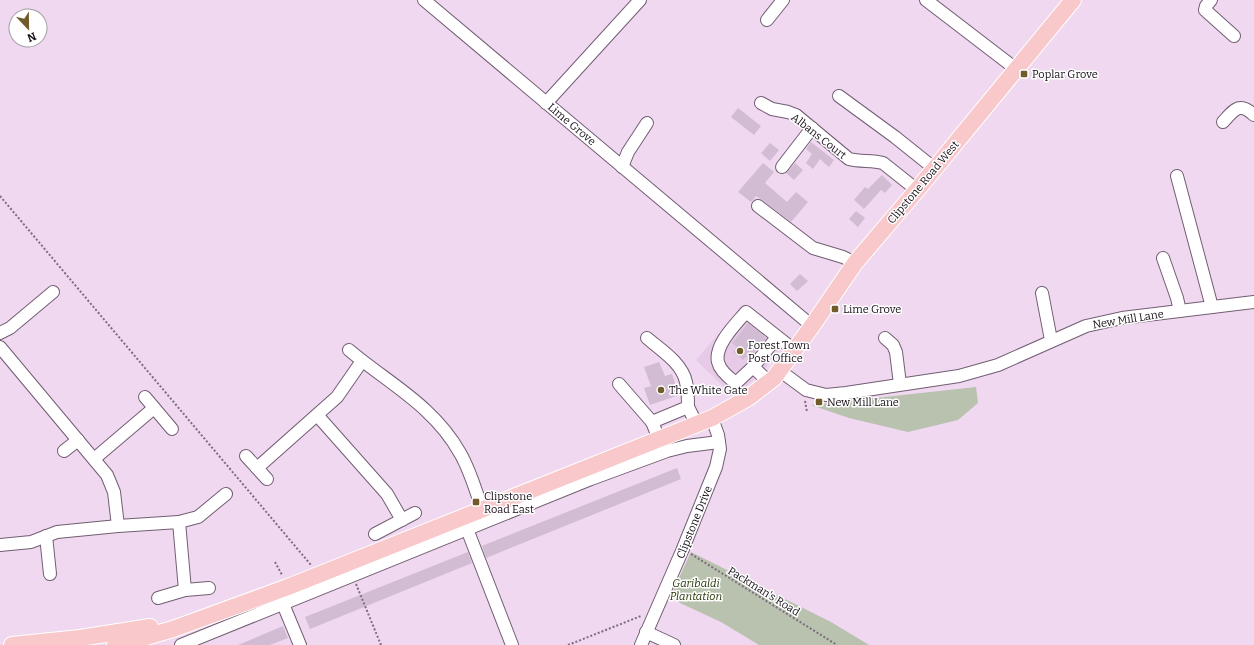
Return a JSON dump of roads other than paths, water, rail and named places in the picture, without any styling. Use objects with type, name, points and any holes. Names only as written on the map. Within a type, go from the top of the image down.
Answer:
[{"type":"main road","name":"Clipstone Road West","points":[[774,376],[812,326],[855,263],[1073,0]]},
{"type":"main road","points":[[115,645],[172,629],[288,587],[697,425],[748,398],[774,376]]},
{"type":"main road","points":[[12,645],[80,638],[140,629],[209,616]]},
{"type":"street","name":"Lime Grove","points":[[424,0],[812,326]]},
{"type":"street","points":[[546,103],[640,0]]},
{"type":"street","points":[[767,20],[783,0]]},
{"type":"street","points":[[926,0],[1016,69]]},
{"type":"street","points":[[1211,0],[1206,6],[1206,10],[1234,36]]},
{"type":"street","points":[[839,96],[935,168]]},
{"type":"street","name":"Albans Court","points":[[761,103],[772,109],[796,115],[850,159],[883,163],[917,190]]},
{"type":"street","points":[[1223,122],[1237,108],[1246,108],[1254,115]]},
{"type":"street","points":[[622,167],[628,152],[647,123]]},
{"type":"street","points":[[782,167],[812,128]]},
{"type":"street","points":[[1177,176],[1212,307]]},
{"type":"street","points":[[758,206],[812,248],[855,263]]},
{"type":"street","points":[[1164,258],[1178,298],[1180,311]]},
{"type":"street","points":[[0,333],[10,328],[53,292]]},
{"type":"street","points":[[1042,293],[1052,340]]},
{"type":"street","name":"New Mill Lane","points":[[753,367],[806,390],[826,395],[846,393],[959,376],[998,364],[1086,326],[1122,318],[1254,302]]},
{"type":"street","points":[[777,337],[753,367],[736,383],[722,370],[718,363],[719,351],[727,335],[746,312],[794,350]]},
{"type":"street","points":[[647,338],[681,370],[686,381],[688,407],[697,425]]},
{"type":"street","points":[[885,338],[893,345],[896,352],[900,384]]},
{"type":"street","points":[[0,347],[107,475],[115,498],[118,526]]},
{"type":"street","points":[[349,350],[421,404],[449,436],[463,459],[482,509]]},
{"type":"street","points":[[257,468],[337,396],[353,376],[362,361]]},
{"type":"street","points":[[619,384],[652,422],[659,439]]},
{"type":"street","points":[[145,397],[172,429]]},
{"type":"street","points":[[652,422],[688,407]]},
{"type":"street","points":[[94,459],[154,408]]},
{"type":"street","points":[[317,415],[389,497],[402,520]]},
{"type":"street","name":"Clipstone Drive","points":[[641,645],[682,551],[716,467],[720,449],[712,418]]},
{"type":"street","points":[[64,451],[78,440]]},
{"type":"street","points":[[181,645],[467,529],[667,451],[687,446],[719,442]]},
{"type":"street","points":[[246,456],[267,479]]},
{"type":"street","points":[[0,545],[31,542],[57,532],[179,522],[198,517],[226,494]]},
{"type":"street","points":[[375,534],[415,512]]},
{"type":"street","points":[[179,522],[185,590]]},
{"type":"street","points":[[467,529],[512,645]]},
{"type":"street","points":[[46,536],[50,574]]},
{"type":"street","points":[[158,598],[185,590],[209,588]]},
{"type":"street","points":[[283,604],[300,645]]},
{"type":"street","points":[[646,632],[674,645]]},
{"type":"place","name":"Poplar Grove","points":[[1024,74]]},
{"type":"place","name":"Lime Grove","points":[[835,309]]},
{"type":"place","name":"Forest Town Post Office","points":[[740,351]]},
{"type":"place","name":"The White Gate","points":[[661,390]]},
{"type":"place","name":"New Mill Lane","points":[[819,402]]},
{"type":"place","name":"Clipstone Road East","points":[[476,502]]},
{"type":"park label","name":"Garibaldi Plantation","points":[[696,589]]}]
